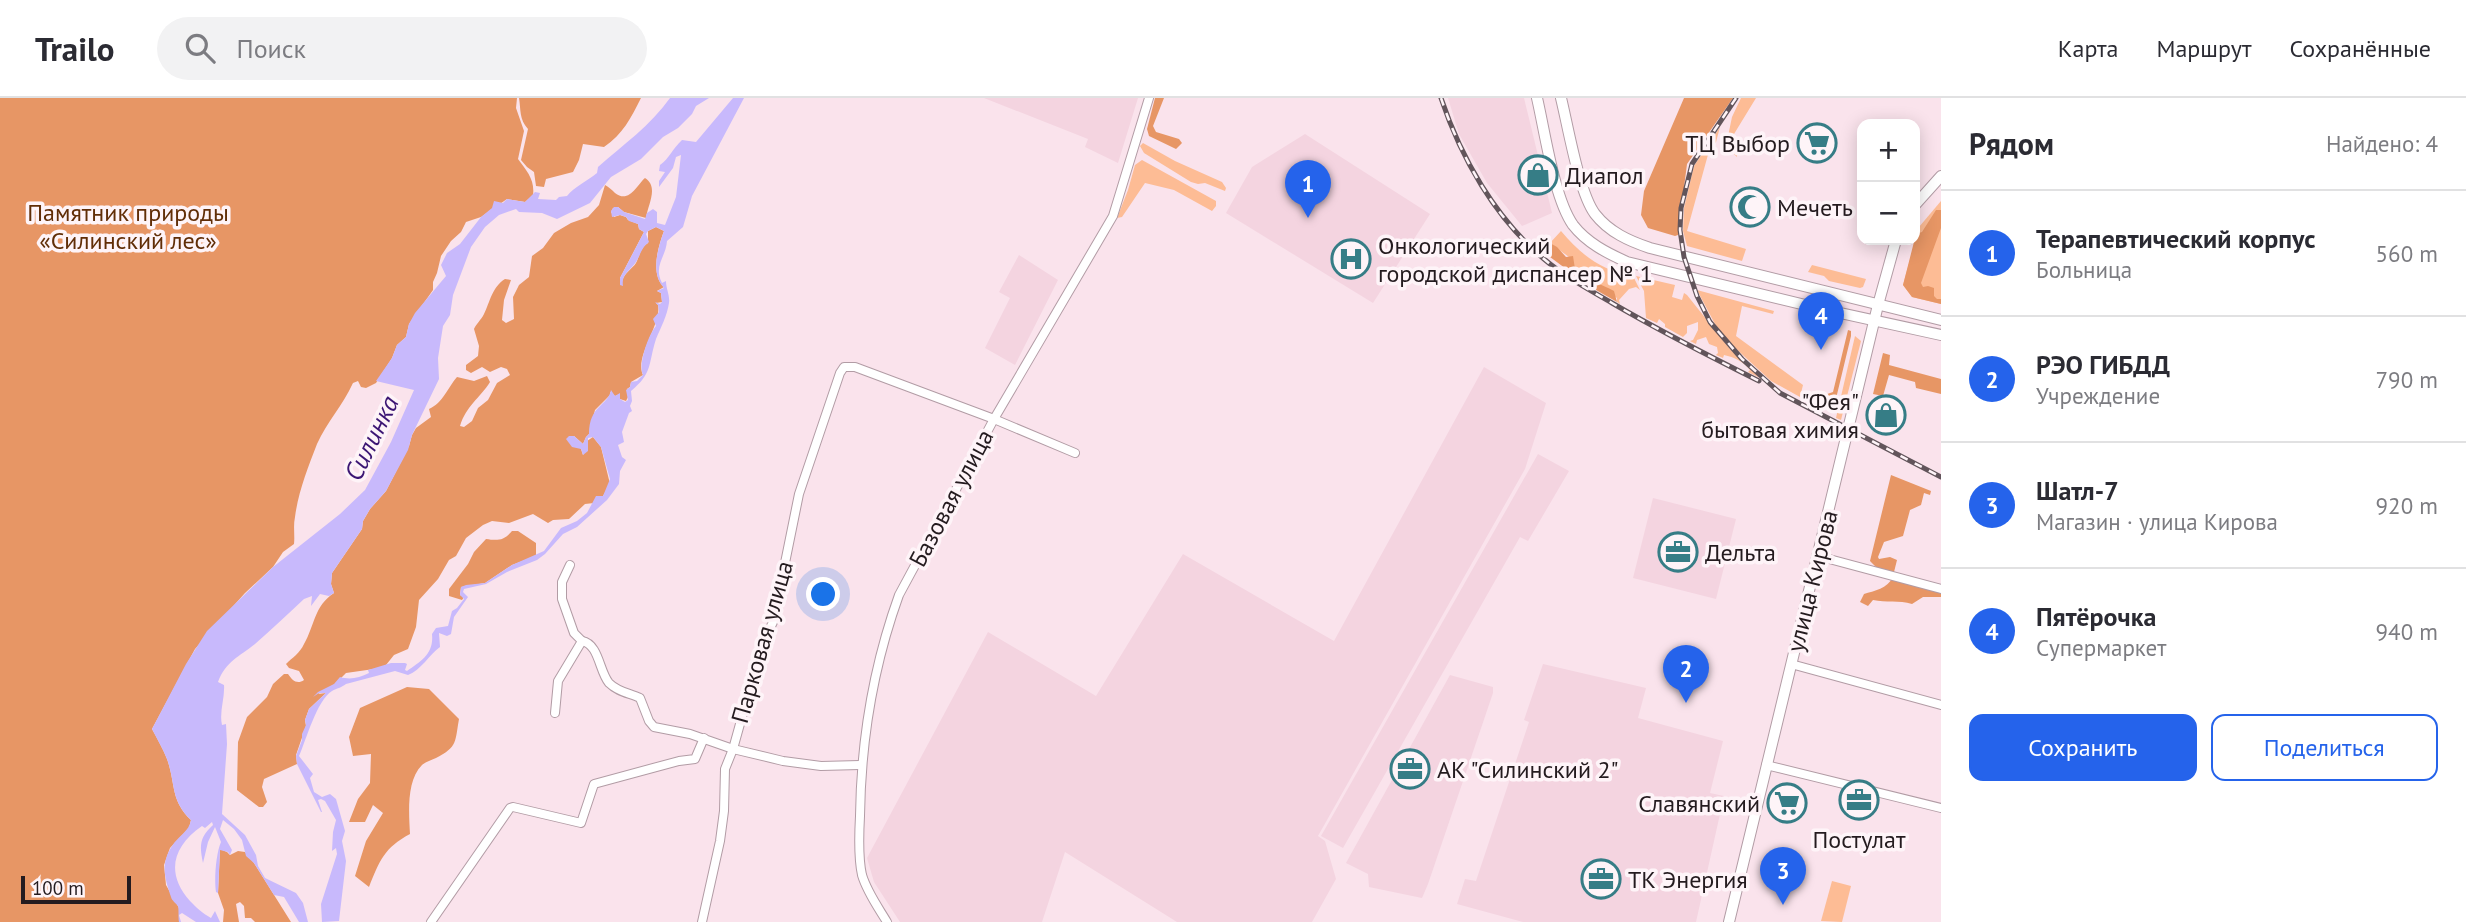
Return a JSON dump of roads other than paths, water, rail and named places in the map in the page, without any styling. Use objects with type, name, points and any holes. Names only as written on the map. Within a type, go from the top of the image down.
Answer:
[{"type":"main road","points":[[1537,98],[1561,201],[1573,225],[1592,243],[1627,262],[1941,335]]},
{"type":"main road","points":[[1561,98],[1590,206],[1602,222],[1615,232],[1650,248],[1941,320]]},
{"type":"main road","points":[[1920,199],[1941,176]]},
{"type":"main road","name":"улица Кирова","points":[[1729,922],[1895,245]]},
{"type":"street","name":"Базовая улица","points":[[887,922],[866,887],[862,872],[860,765],[870,699],[899,595],[994,419],[1113,216],[1149,98]]},
{"type":"street","name":"Парковая улица","points":[[702,922],[720,841],[724,811],[724,769],[733,749],[753,674],[772,622],[799,494],[839,373],[844,367],[855,367],[994,419]]},
{"type":"street","points":[[994,419],[1075,453]]},
{"type":"street","points":[[1818,556],[1941,589]]},
{"type":"street","points":[[570,565],[561,589],[574,633],[593,648],[611,684],[621,692],[640,698],[654,727],[800,764],[860,765]]},
{"type":"street","points":[[555,713],[558,681],[582,641]]},
{"type":"street","points":[[1791,664],[1941,705]]},
{"type":"street","points":[[431,922],[510,808],[581,823],[594,784],[695,759],[704,738]]},
{"type":"street","points":[[1766,765],[1941,808]]},
{"type":"railway","points":[[1441,98],[1469,164],[1495,206],[1526,243],[1560,272],[1630,313],[1759,381]]},
{"type":"railway","points":[[1736,98],[1692,164],[1681,208],[1680,230],[1684,257],[1697,296],[1710,322],[1742,359],[1780,393],[1941,477]]},
{"type":"place","name":"ТЦ Выбор","points":[[1817,143]]},
{"type":"place","name":"Диапол","points":[[1538,175]]},
{"type":"place","name":"Мечеть","points":[[1750,207]]},
{"type":"place","name":"Терапевтический корпус","points":[[1308,218]]},
{"type":"place","name":"Онкологический городской диспансер № 1","points":[[1351,259]]},
{"type":"place","name":"Пятёрочка","points":[[1821,350]]},
{"type":"place","name":"\"Фея\" бытовая химия","points":[[1886,415]]},
{"type":"place","name":"Дельта","points":[[1678,552]]},
{"type":"place","name":"РЭО ГИБДД","points":[[1686,703]]},
{"type":"place","name":"АК \"Силинский 2\"","points":[[1410,769]]},
{"type":"place","name":"Постулат","points":[[1859,800]]},
{"type":"place","name":"Славянский","points":[[1787,803]]},
{"type":"place","name":"ТК Энергия","points":[[1601,879]]},
{"type":"place","name":"Шатл-7","points":[[1783,905]]},
{"type":"park label","name":"Памятник природы «Силинский лес»","points":[[128,226]]},
{"type":"water label","name":"Силинка","points":[[371,438]]}]
